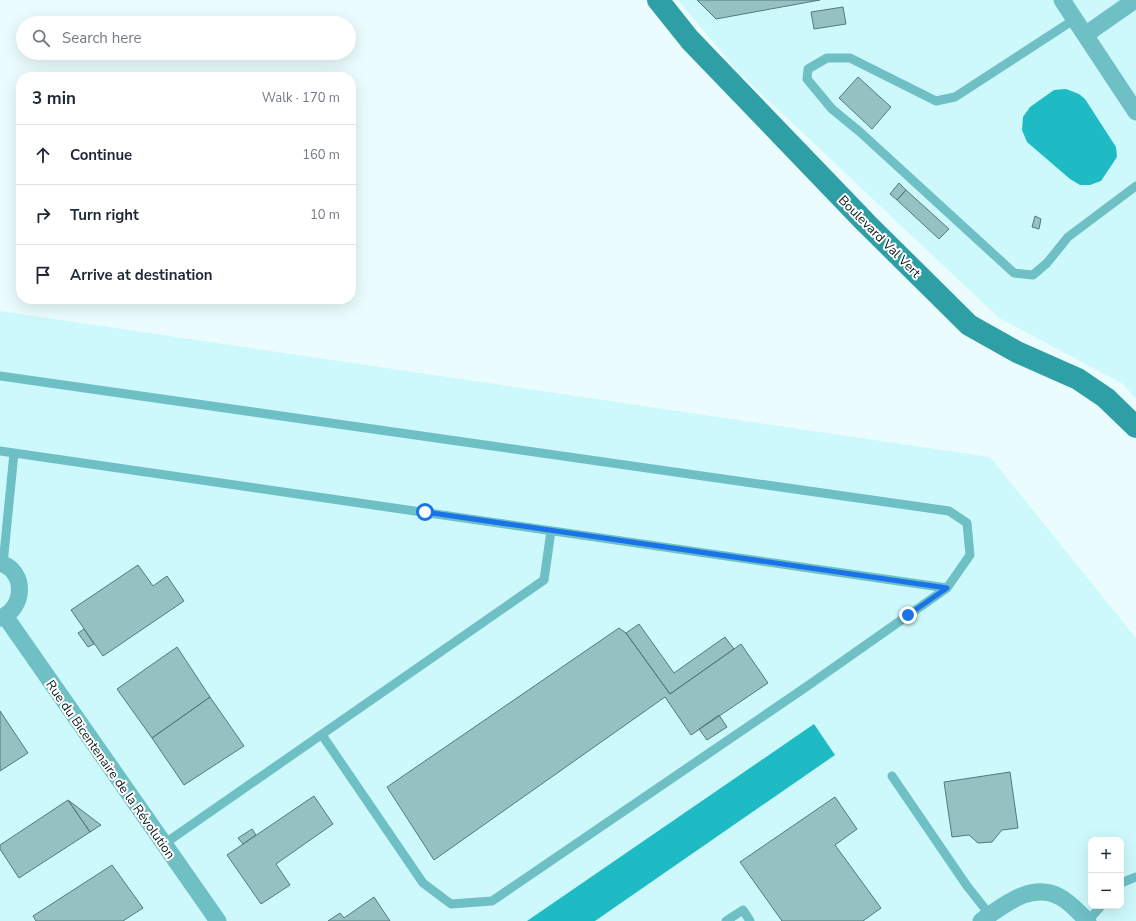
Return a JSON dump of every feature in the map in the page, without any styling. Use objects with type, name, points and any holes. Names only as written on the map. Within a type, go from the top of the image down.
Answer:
[{"type":"street","name":"Boulevard Val Vert","points":[[658,0],[690,40],[866,223],[969,324],[1017,352],[1078,379],[1106,398],[1136,427]]},
{"type":"street","points":[[1062,0],[1136,112]]},
{"type":"street","points":[[1085,35],[1135,0]]},
{"type":"street","points":[[1,564],[11,569],[17,576],[20,594],[18,603],[12,610],[2,617]]},
{"type":"street","name":"Rue du Bicentenaire de la Révolution","points":[[2,617],[218,921]]},
{"type":"street","points":[[986,918],[1002,905],[1021,895],[1040,892],[1059,896],[1088,921]]},
{"type":"lane","points":[[1075,19],[955,98],[936,102],[850,58],[827,58],[808,69],[807,79],[832,109],[860,132],[1014,274],[1033,275],[1050,259],[1068,236],[1136,186]]},
{"type":"lane","points":[[0,376],[949,511],[968,523],[970,555],[947,588],[806,687],[492,901],[451,904],[423,883],[322,734]]},
{"type":"lane","points":[[0,451],[947,588]]},
{"type":"lane","points":[[1,564],[14,453]]},
{"type":"lane","points":[[164,844],[544,580],[551,531]]},
{"type":"lane","points":[[892,776],[967,886],[986,918]]},
{"type":"lane","points":[[1124,882],[1136,877]]},
{"type":"lane","points":[[1088,921],[1098,909]]},
{"type":"lane","points":[[726,921],[743,910],[750,921]]},
{"type":"shaded area","points":[[678,0],[1136,0],[1136,399],[1123,384],[999,318],[738,72]]},
{"type":"shaded area","points":[[0,311],[990,457],[1136,638],[1136,921],[0,921]]},
{"type":"water","points":[[1066,89],[1079,94],[1085,99],[1116,147],[1117,157],[1101,181],[1090,185],[1080,185],[1070,179],[1027,142],[1022,130],[1023,117],[1030,107],[1054,90]]},
{"type":"water","points":[[814,724],[835,755],[595,921],[527,921]]},
{"type":"building","points":[[697,0],[820,0],[716,19]]},
{"type":"building","points":[[843,7],[846,24],[814,29],[811,12]]},
{"type":"building","points":[[858,77],[891,107],[872,129],[839,98]]},
{"type":"building","points":[[899,183],[906,190],[897,200],[890,194]]},
{"type":"building","points":[[906,190],[949,229],[939,239],[897,200]]},
{"type":"building","points":[[1035,216],[1041,219],[1039,229],[1032,227]]},
{"type":"building","points":[[138,565],[153,586],[167,576],[184,601],[103,656],[71,610]]},
{"type":"building","points":[[639,624],[674,673],[725,637],[734,649],[670,694],[626,633]]},
{"type":"building","points":[[619,628],[626,633],[670,694],[741,644],[768,683],[691,735],[665,697],[434,860],[387,787]]},
{"type":"building","points":[[84,629],[94,644],[88,647],[78,633]]},
{"type":"building","points":[[177,647],[210,697],[152,738],[117,689]]},
{"type":"building","points":[[210,697],[244,746],[184,785],[152,738]]},
{"type":"building","points":[[0,711],[28,753],[0,771]]},
{"type":"building","points":[[719,715],[727,727],[707,740],[699,729]]},
{"type":"building","points":[[1010,772],[1018,828],[1002,830],[992,842],[978,843],[969,835],[952,837],[944,782]]},
{"type":"building","points":[[314,796],[333,824],[276,864],[290,885],[261,904],[227,855]]},
{"type":"building","points":[[835,797],[857,829],[835,845],[881,908],[863,921],[782,921],[740,862]]},
{"type":"building","points":[[68,800],[101,825],[90,832]]},
{"type":"building","points":[[68,800],[90,832],[19,878],[0,849],[0,845]]},
{"type":"building","points":[[252,829],[256,835],[243,844],[238,838]]},
{"type":"building","points":[[112,865],[143,908],[123,921],[36,921],[33,916]]},
{"type":"building","points":[[374,897],[390,921],[328,921],[340,913],[344,918]]},
{"type":"route","points":[[425,512],[947,588],[908,615]]}]
